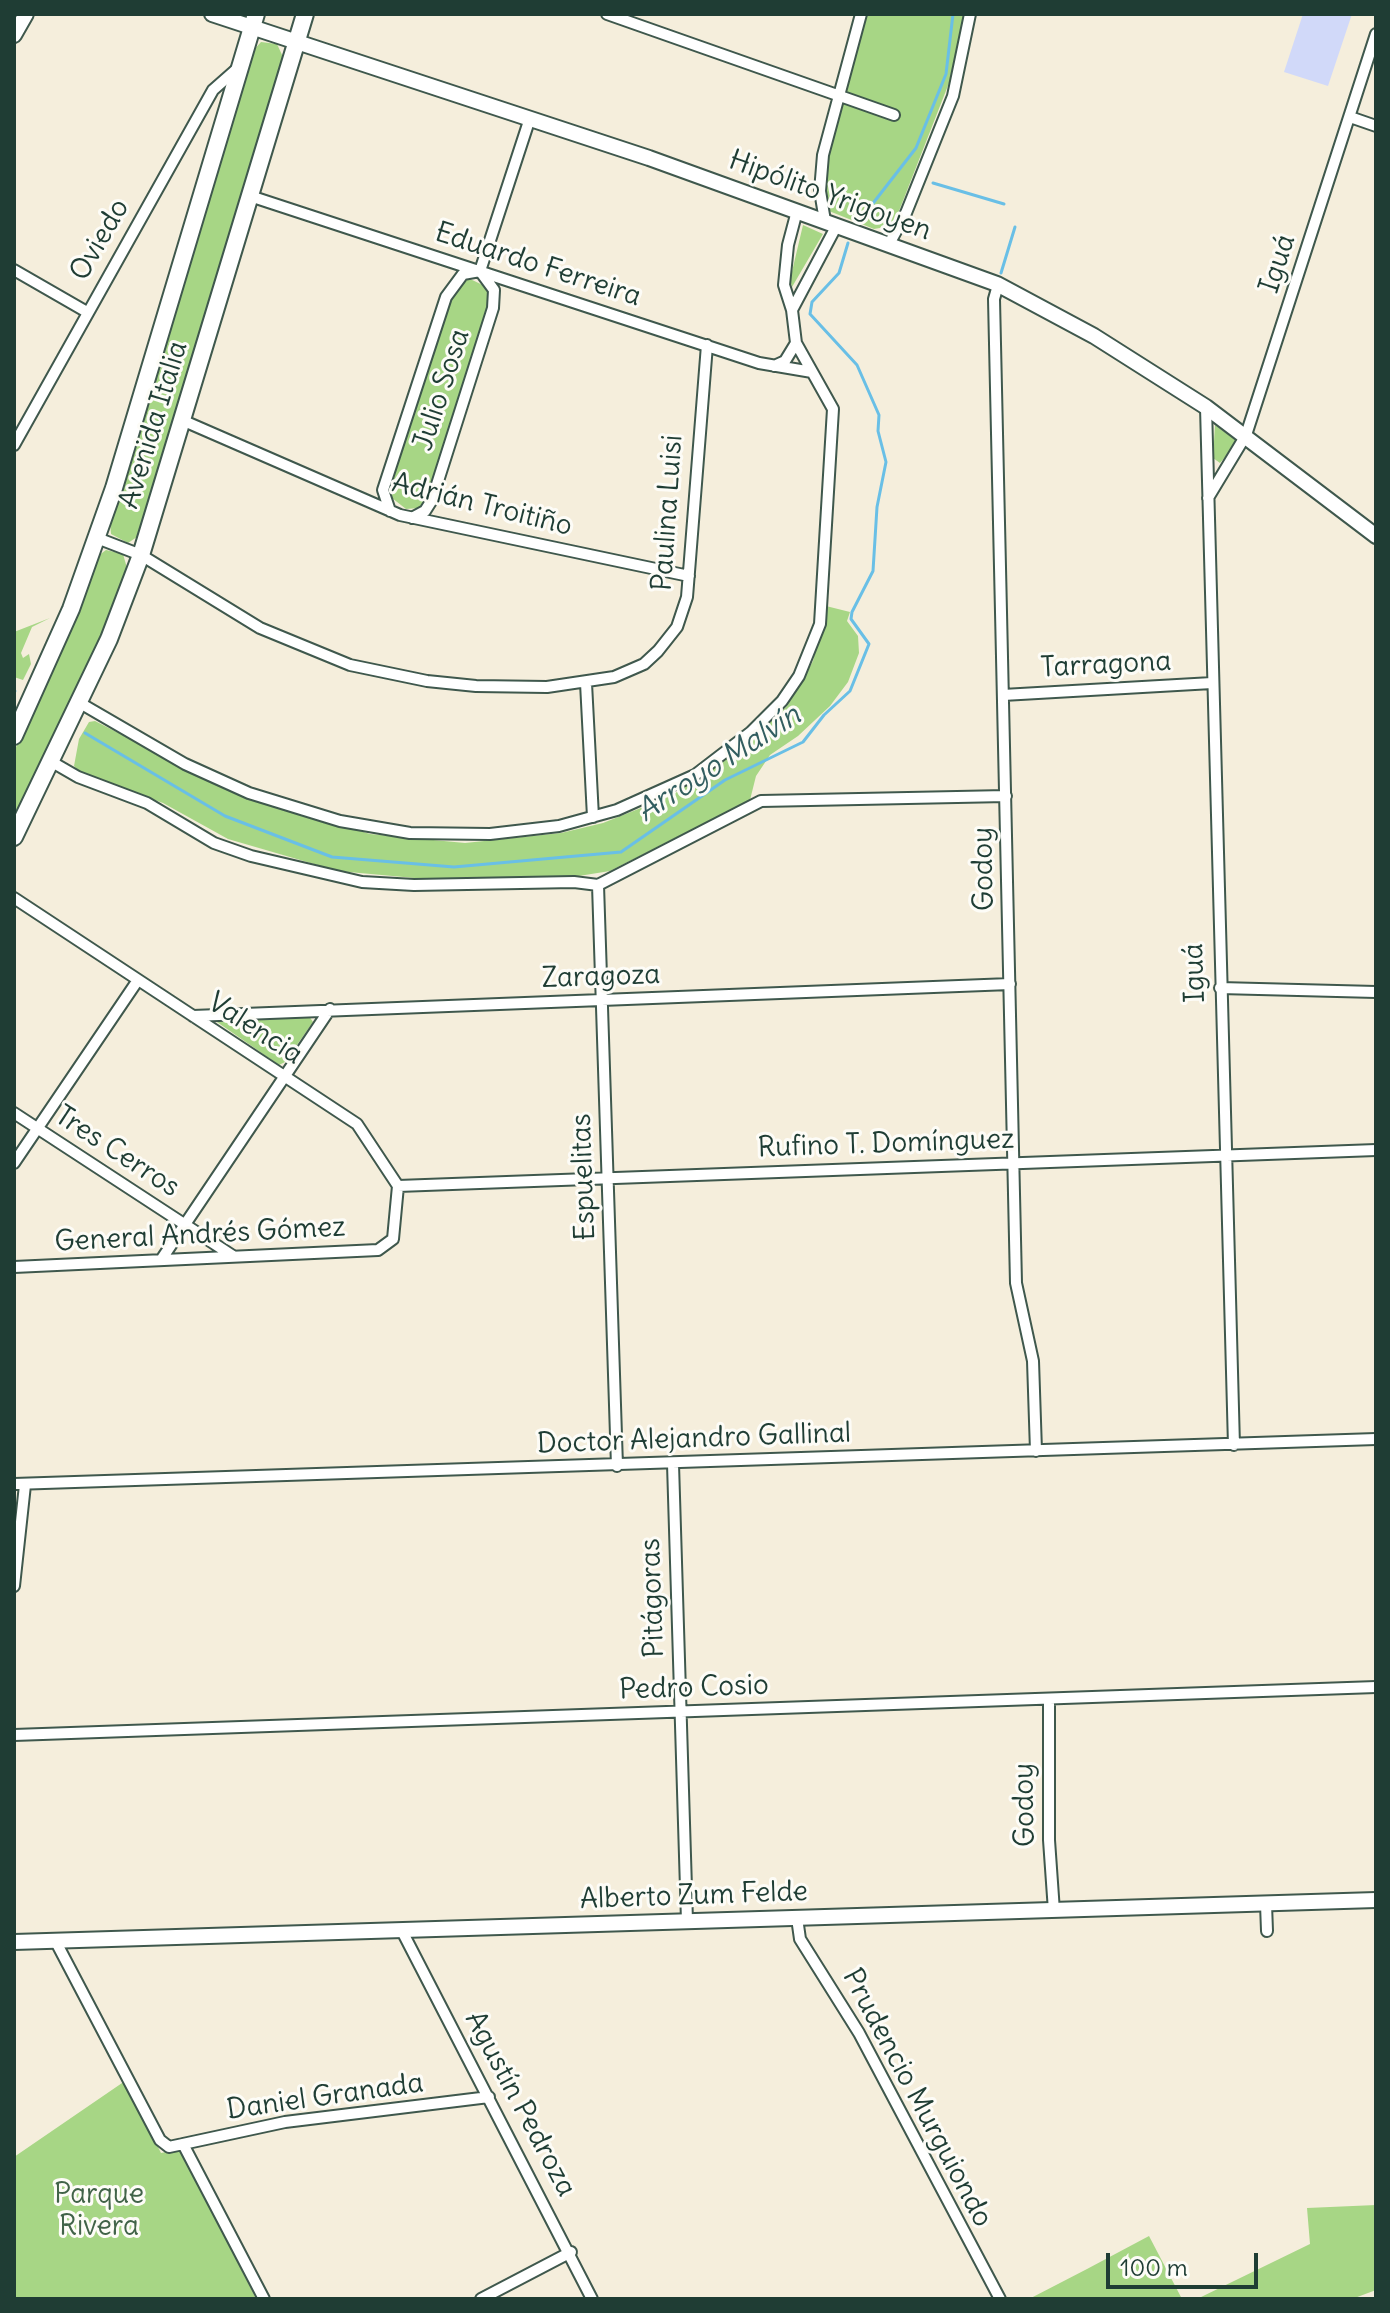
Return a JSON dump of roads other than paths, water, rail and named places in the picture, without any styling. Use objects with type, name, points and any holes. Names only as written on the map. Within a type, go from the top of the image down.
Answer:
[{"type":"main road","name":"Avenida Italia","points":[[14,837],[80,703],[141,555],[305,14]]},
{"type":"main road","name":"Avenida Italia","points":[[14,736],[56,644],[97,538],[254,21]]},
{"type":"street","points":[[14,35],[26,14]]},
{"type":"street","name":"Hipólito Yrigoyen","points":[[212,14],[254,21],[296,43],[530,118],[998,285],[1094,336],[1206,407],[1376,536]]},
{"type":"street","points":[[607,14],[894,115]]},
{"type":"street","points":[[792,310],[831,223],[820,179],[838,95],[861,14]]},
{"type":"street","points":[[889,244],[906,213],[953,96],[970,14]]},
{"type":"street","name":"Iguá","points":[[1207,500],[1246,435],[1376,34]]},
{"type":"street","name":"Oviedo","points":[[14,445],[213,90],[240,67]]},
{"type":"street","points":[[1350,117],[1376,126]]},
{"type":"street","points":[[480,271],[530,118]]},
{"type":"street","name":"Eduardo Ferreira","points":[[250,196],[774,366],[812,372]]},
{"type":"street","points":[[80,703],[185,764],[226,783],[300,810],[364,827],[410,833],[490,834],[540,829],[593,817],[655,795],[695,775],[767,717],[799,676],[820,624],[834,426],[833,409],[796,343],[792,310],[784,285],[788,245],[797,211]]},
{"type":"street","points":[[14,270],[87,312]]},
{"type":"street","name":"Julio Sosa","points":[[390,511],[383,490],[446,297],[463,274],[480,271],[494,290],[493,308],[432,500],[425,511],[412,518]]},
{"type":"street","name":"Godoy","points":[[998,285],[994,299],[1016,1283],[1033,1361],[1036,1451]]},
{"type":"street","points":[[774,366],[785,361],[796,343]]},
{"type":"street","name":"Paulina Luisi","points":[[97,538],[141,555],[260,628],[350,665],[411,679],[476,686],[586,683],[630,672],[658,651],[683,613],[689,576],[707,345]]},
{"type":"street","name":"Iguá","points":[[1206,407],[1234,1445]]},
{"type":"street","name":"Adrián Troitiño","points":[[184,421],[412,518],[689,576]]},
{"type":"street","points":[[1206,460],[1227,467]]},
{"type":"street","points":[[586,683],[593,817]]},
{"type":"street","name":"Tarragona","points":[[1003,695],[1212,683]]},
{"type":"street","points":[[52,762],[78,777],[147,803],[214,843],[251,856],[334,875],[414,885],[574,882],[598,885],[761,801],[1006,796]]},
{"type":"street","name":"Espuelitas","points":[[598,885],[617,1466]]},
{"type":"street","name":"Valencia","points":[[14,898],[357,1124],[398,1186]]},
{"type":"street","points":[[14,1163],[138,980]]},
{"type":"street","name":"Zaragoza","points":[[193,1016],[1010,984]]},
{"type":"street","points":[[1220,988],[1376,992]]},
{"type":"street","points":[[161,1260],[330,1009]]},
{"type":"street","name":"Tres Cerros","points":[[14,1113],[235,1258]]},
{"type":"street","name":"Rufino T. Domínguez","points":[[398,1186],[1376,1150]]},
{"type":"street","name":"General Andrés Gómez","points":[[14,1267],[378,1250],[388,1246],[393,1239],[398,1186]]},
{"type":"street","name":"Doctor Alejandro Gallinal","points":[[20,1484],[1376,1439]]},
{"type":"street","name":"Pitágoras","points":[[673,1464],[687,1921]]},
{"type":"street","points":[[14,1586],[20,1484]]},
{"type":"street","name":"Pedro Cosio","points":[[14,1735],[1376,1687]]},
{"type":"street","name":"Godoy","points":[[1049,1699],[1049,1840],[1054,1911]]},
{"type":"street","name":"Alberto Zum Felde","points":[[14,1942],[1376,1900]]},
{"type":"street","points":[[1266,1904],[1267,1931]]},
{"type":"street","name":"Prudencio Murguiondo","points":[[797,1918],[800,1939],[859,2033],[1000,2299]]},
{"type":"street","name":"Agustín Pedroza","points":[[402,1931],[571,2252],[592,2299]]},
{"type":"street","name":"Daniel Granada","points":[[56,1942],[160,2140],[169,2147],[285,2122],[489,2097]]},
{"type":"street","points":[[183,2144],[264,2299]]},
{"type":"street","points":[[481,2299],[571,2252]]},
{"type":"waterway","name":"Arroyo Malvín","points":[[860,220],[916,148],[946,74],[953,14]]},
{"type":"waterway","points":[[933,183],[1004,204]]},
{"type":"waterway","points":[[1001,273],[1015,227]]},
{"type":"waterway","name":"Arroyo Malvín","points":[[85,733],[225,816],[332,857],[454,867],[621,852],[725,780],[803,742],[824,715],[850,691],[869,644],[851,619],[873,571],[877,507],[886,462],[878,431],[879,415],[857,365],[810,314],[812,302],[839,273],[848,243]]},
{"type":"park label","name":"Parque Rivera","points":[[99,2211]]}]
